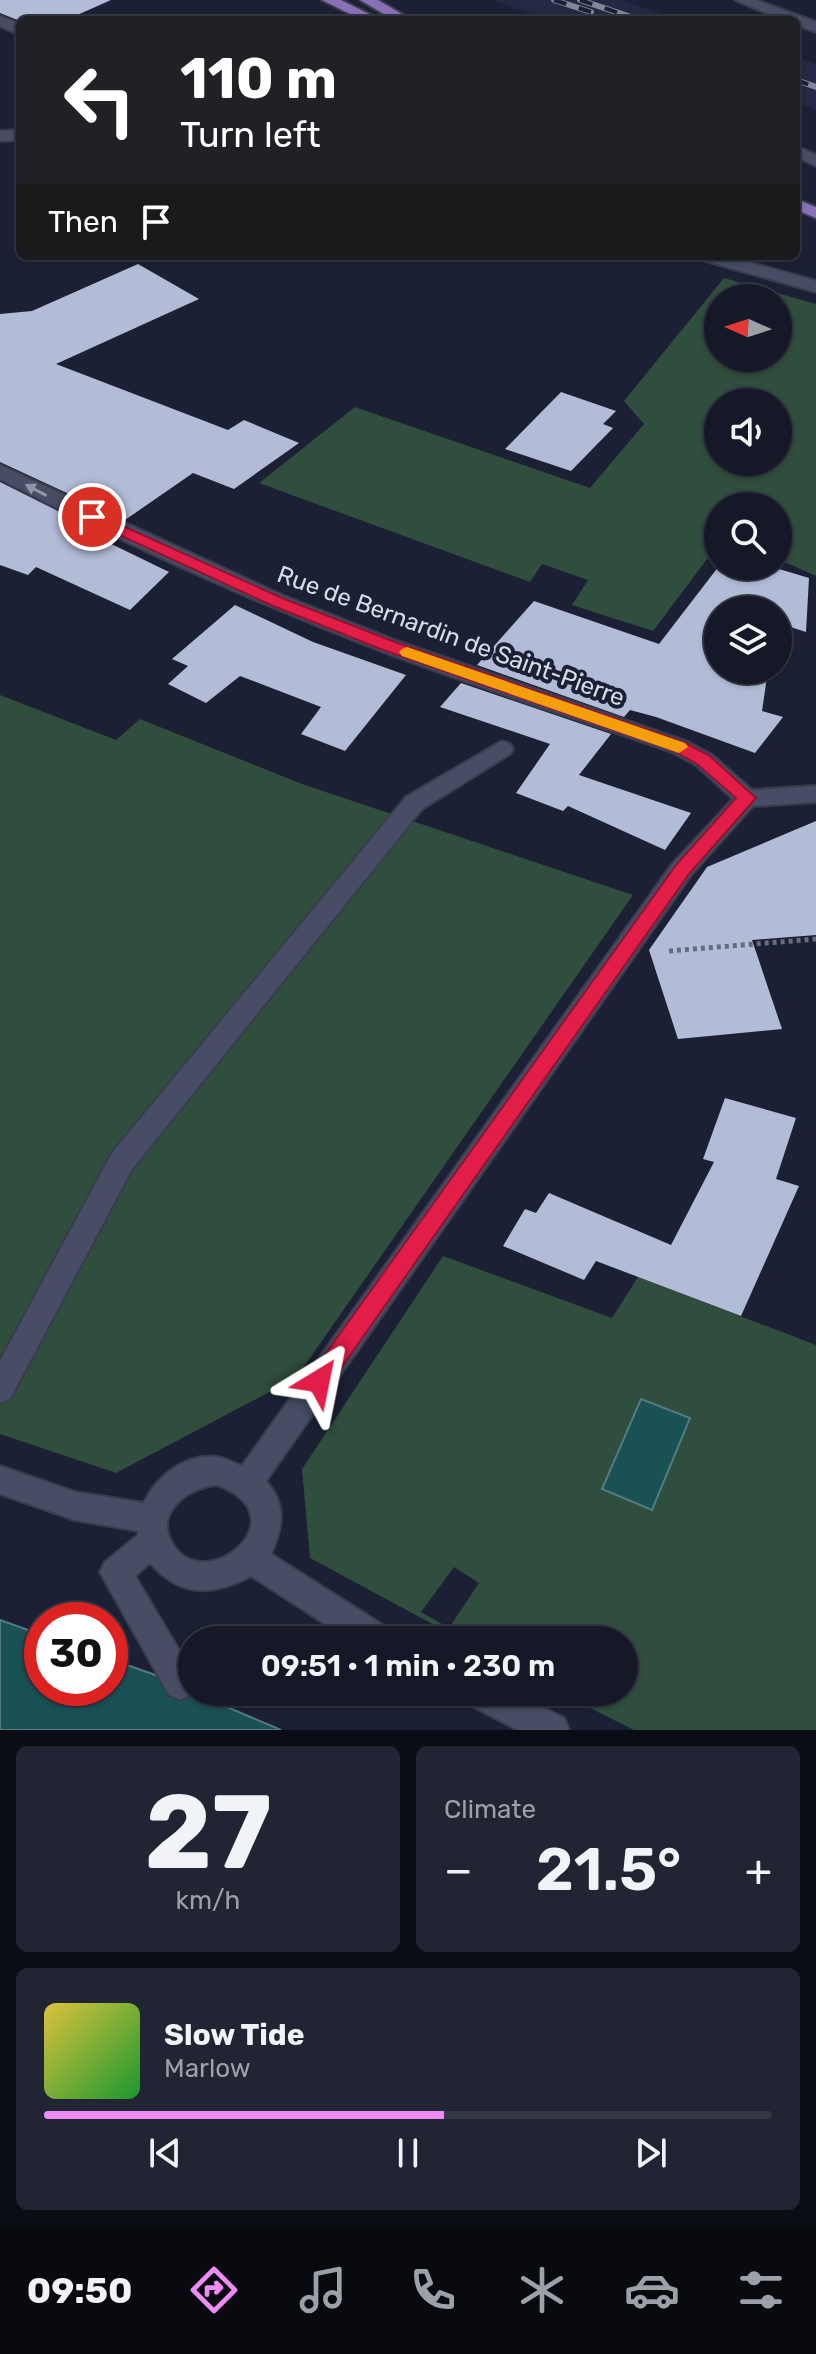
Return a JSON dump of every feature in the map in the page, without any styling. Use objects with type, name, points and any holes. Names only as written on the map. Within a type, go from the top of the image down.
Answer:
[{"type":"main road","points":[[329,0],[365,16]]},
{"type":"main road","points":[[367,0],[397,16]]},
{"type":"street","points":[[742,0],[786,16]]},
{"type":"street","points":[[722,260],[816,287]]},
{"type":"street","name":"Rue de Bernardin de Saint-Pierre","points":[[0,471],[64,504],[277,601],[389,646],[680,747],[704,760],[747,798]]},
{"type":"street","points":[[0,1390],[122,1161],[414,803],[502,749]]},
{"type":"street","points":[[248,1482],[682,869],[747,798],[816,794]]},
{"type":"street","points":[[217,1471],[233,1474],[248,1482],[260,1494],[267,1510],[267,1527],[262,1544],[251,1559],[234,1571],[214,1577],[195,1576],[176,1569],[163,1557],[153,1530],[158,1503],[182,1479],[217,1471]]},
{"type":"street","points":[[0,1480],[153,1530]]},
{"type":"street","points":[[153,1530],[116,1572],[178,1679]]},
{"type":"street","points":[[251,1559],[356,1626]]},
{"type":"street","points":[[505,1706],[552,1730]]},
{"type":"path","points":[[621,954],[816,939]]},
{"type":"shaded area","points":[[492,0],[620,0],[669,16],[538,16]]},
{"type":"shaded area","points":[[800,58],[816,64],[816,109],[800,103]]},
{"type":"shaded area","points":[[724,278],[745,284],[719,284]]},
{"type":"shaded area","points":[[792,297],[816,304],[816,576],[792,565],[792,492],[704,492],[704,563],[653,631],[572,605],[588,580],[542,564],[530,582],[259,483],[355,407],[590,488],[644,424],[624,401],[704,303],[704,372],[792,372]]},
{"type":"shaded area","points":[[0,695],[116,740],[140,719],[302,784],[633,895],[296,1378],[116,1473],[0,1434]]},
{"type":"shaded area","points":[[443,1256],[612,1318],[638,1277],[816,1345],[816,1730],[634,1730],[586,1706],[638,1706],[638,1626],[450,1626],[479,1583],[454,1567],[421,1612],[446,1626],[436,1626],[310,1558],[302,1469]]},
{"type":"shaded area","points":[[641,1399],[690,1418],[652,1510],[602,1489]]},
{"type":"shaded area","points":[[0,1620],[24,1629],[24,1706],[128,1706],[128,1665],[178,1683],[178,1706],[225,1706],[281,1730],[0,1730]]},
{"type":"building","points":[[0,0],[111,0],[75,16],[16,16],[16,19],[0,13]]},
{"type":"building","points":[[138,264],[199,299],[56,364],[228,430],[244,420],[299,443],[234,489],[193,473],[125,520],[0,462],[0,314],[32,311]]},
{"type":"building","points":[[561,392],[616,411],[603,424],[613,428],[571,471],[505,449]]},
{"type":"building","points":[[0,482],[104,534],[99,538],[169,572],[130,610],[36,567],[28,575],[0,565]]},
{"type":"building","points":[[792,573],[809,578],[806,632],[792,628],[792,596],[704,596],[704,684],[766,684],[762,711],[783,717],[755,753],[656,717],[630,710],[624,717],[477,665],[534,601],[659,644],[708,580],[792,580]]},
{"type":"building","points":[[235,605],[313,642],[406,675],[345,751],[301,734],[321,707],[240,676],[206,703],[168,684],[188,666],[172,659]]},
{"type":"building","points":[[461,683],[611,734],[579,775],[691,813],[665,850],[568,806],[563,811],[516,793],[550,744],[440,707]]},
{"type":"building","points":[[816,821],[816,935],[752,940],[782,1029],[678,1039],[649,950],[707,867]]},
{"type":"building","points":[[725,1098],[796,1118],[776,1179],[799,1186],[741,1316],[596,1261],[584,1280],[503,1246],[525,1209],[536,1213],[549,1193],[671,1245],[714,1162],[703,1159]]},
{"type":"railway","points":[[554,0],[591,12]]},
{"type":"railway","points":[[580,0],[628,16]]},
{"type":"railway","points":[[800,81],[816,87]]},
{"type":"slow traffic","points":[[407,652],[679,747]]},
{"type":"route","points":[[92,517],[277,601],[389,646],[680,747],[704,760],[747,798],[682,869],[319,1381]]}]
